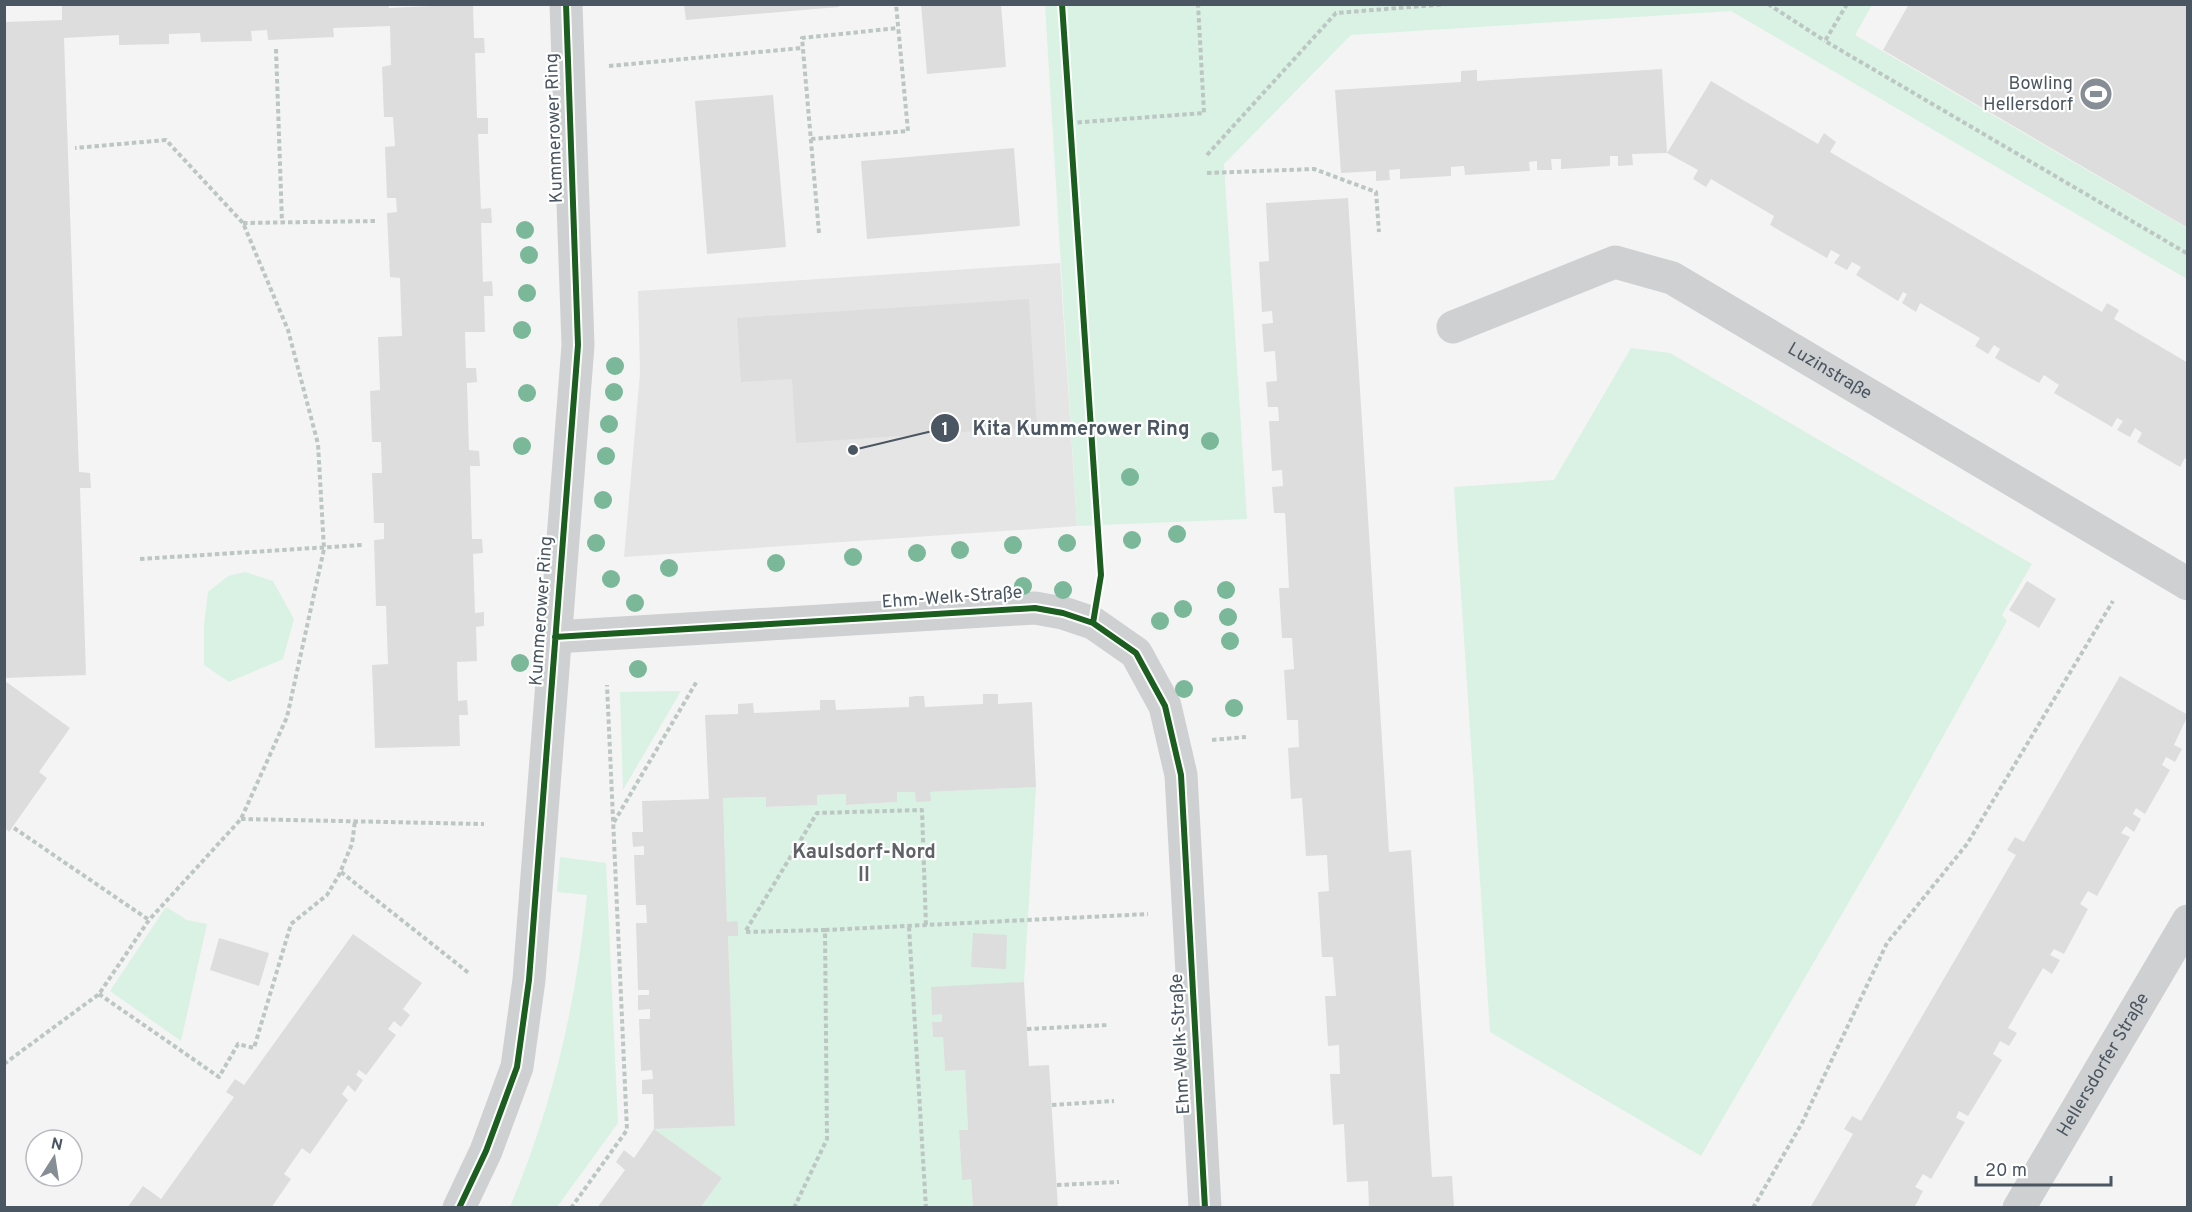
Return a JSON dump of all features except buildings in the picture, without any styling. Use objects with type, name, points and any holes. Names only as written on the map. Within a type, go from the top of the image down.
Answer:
[{"type":"street","name":"Kummerower Ring","points":[[459,1208],[486,1151],[517,1067],[529,980],[578,345],[566,4]]},
{"type":"street","name":"Luzinstraße","points":[[1453,327],[1615,262],[1672,278],[2187,584]]},
{"type":"street","name":"Ehm-Welk-Straße","points":[[555,637],[1035,608],[1094,623],[1136,653],[1165,706],[1180,775],[1205,1208]]},
{"type":"street","name":"Hellersdorfer Straße","points":[[2019,1208],[2187,921]]},
{"type":"path","points":[[811,139],[908,131],[896,4]]},
{"type":"path","points":[[1070,123],[1204,113],[1197,4]]},
{"type":"path","points":[[1207,155],[1336,13],[1448,4]]},
{"type":"path","points":[[1768,4],[1825,41],[2187,255]]},
{"type":"path","points":[[1825,41],[1847,4]]},
{"type":"path","points":[[819,234],[802,38],[898,28]]},
{"type":"path","points":[[568,71],[802,48]]},
{"type":"path","points":[[276,49],[282,222]]},
{"type":"path","points":[[4,1064],[99,994],[148,920],[241,819],[287,717],[324,549],[318,444],[288,330],[243,223],[166,140],[75,148]]},
{"type":"path","points":[[1207,174],[1314,169],[1376,192],[1379,232]]},
{"type":"path","points":[[243,223],[376,221]]},
{"type":"path","points":[[140,559],[324,549],[362,544]]},
{"type":"path","points":[[1753,1208],[1802,1123],[1887,943],[1967,844],[2113,601]]},
{"type":"path","points":[[614,823],[697,681]]},
{"type":"path","points":[[571,1208],[627,1130],[607,684]]},
{"type":"path","points":[[1216,739],[1246,737]]},
{"type":"path","points":[[926,926],[922,810],[817,813],[746,932],[909,927],[1188,912]]},
{"type":"path","points":[[241,819],[484,824]]},
{"type":"path","points":[[99,994],[219,1077],[238,1044],[254,1048],[291,924],[327,894],[341,872],[352,844],[355,821]]},
{"type":"path","points":[[14,828],[148,920]]},
{"type":"path","points":[[341,872],[470,974]]},
{"type":"path","points":[[909,927],[926,1208]]},
{"type":"path","points":[[794,1208],[827,1139],[825,930]]},
{"type":"path","points":[[1027,1029],[1109,1025]]},
{"type":"path","points":[[1052,1105],[1114,1101]]},
{"type":"path","points":[[1057,1185],[1119,1182]]},
{"type":"shaded area","points":[[1060,263],[1077,526],[624,557],[640,373],[638,291]]},
{"type":"green space","points":[[1045,5],[1872,5],[1855,35],[2187,228],[2187,279],[1731,11],[1351,35],[1224,164],[1247,519],[1077,526]]},
{"type":"green space","points":[[1631,348],[1670,353],[2032,564],[2002,615],[2007,621],[1899,816],[1701,1156],[1490,1032],[1454,487],[1554,480]]},
{"type":"green space","points":[[245,572],[273,581],[294,619],[283,659],[229,682],[204,665],[204,625],[208,592],[228,576]]},
{"type":"green space","points":[[681,691],[623,790],[620,692]]},
{"type":"green space","points":[[1036,787],[1024,982],[931,988],[932,1014],[942,1014],[942,1022],[932,1023],[933,1037],[943,1037],[945,1071],[965,1070],[968,1130],[959,1130],[962,1179],[971,1179],[973,1207],[700,1207],[722,1178],[654,1129],[735,1126],[728,936],[738,936],[738,922],[727,922],[723,798],[766,797],[766,807],[817,805],[817,795],[846,794],[847,805],[897,802],[897,792],[915,792],[930,801],[930,792]]},
{"type":"green space","points":[[560,857],[606,863],[618,1123],[557,1207],[510,1207],[551,1092],[569,1016],[582,937],[587,895],[557,892]]},
{"type":"green space","points":[[166,907],[187,920],[207,924],[181,1041],[110,991]]},
{"type":"cycle path","points":[[459,1208],[486,1151],[517,1067],[529,980],[578,345],[566,4]]},
{"type":"cycle path","points":[[1062,4],[1101,575],[1093,623]]},
{"type":"cycle path","points":[[555,637],[1035,608],[1063,613],[1093,623],[1136,653],[1165,706],[1181,775],[1205,1208]]},
{"type":"place","name":"Bowling Hellersdorf","points":[[2096,94]]},
{"type":"place","name":"Kita Kummerower Ring","points":[[853,450]]},
{"type":"district","name":"Kaulsdorf-Nord II","points":[[864,864]]}]
